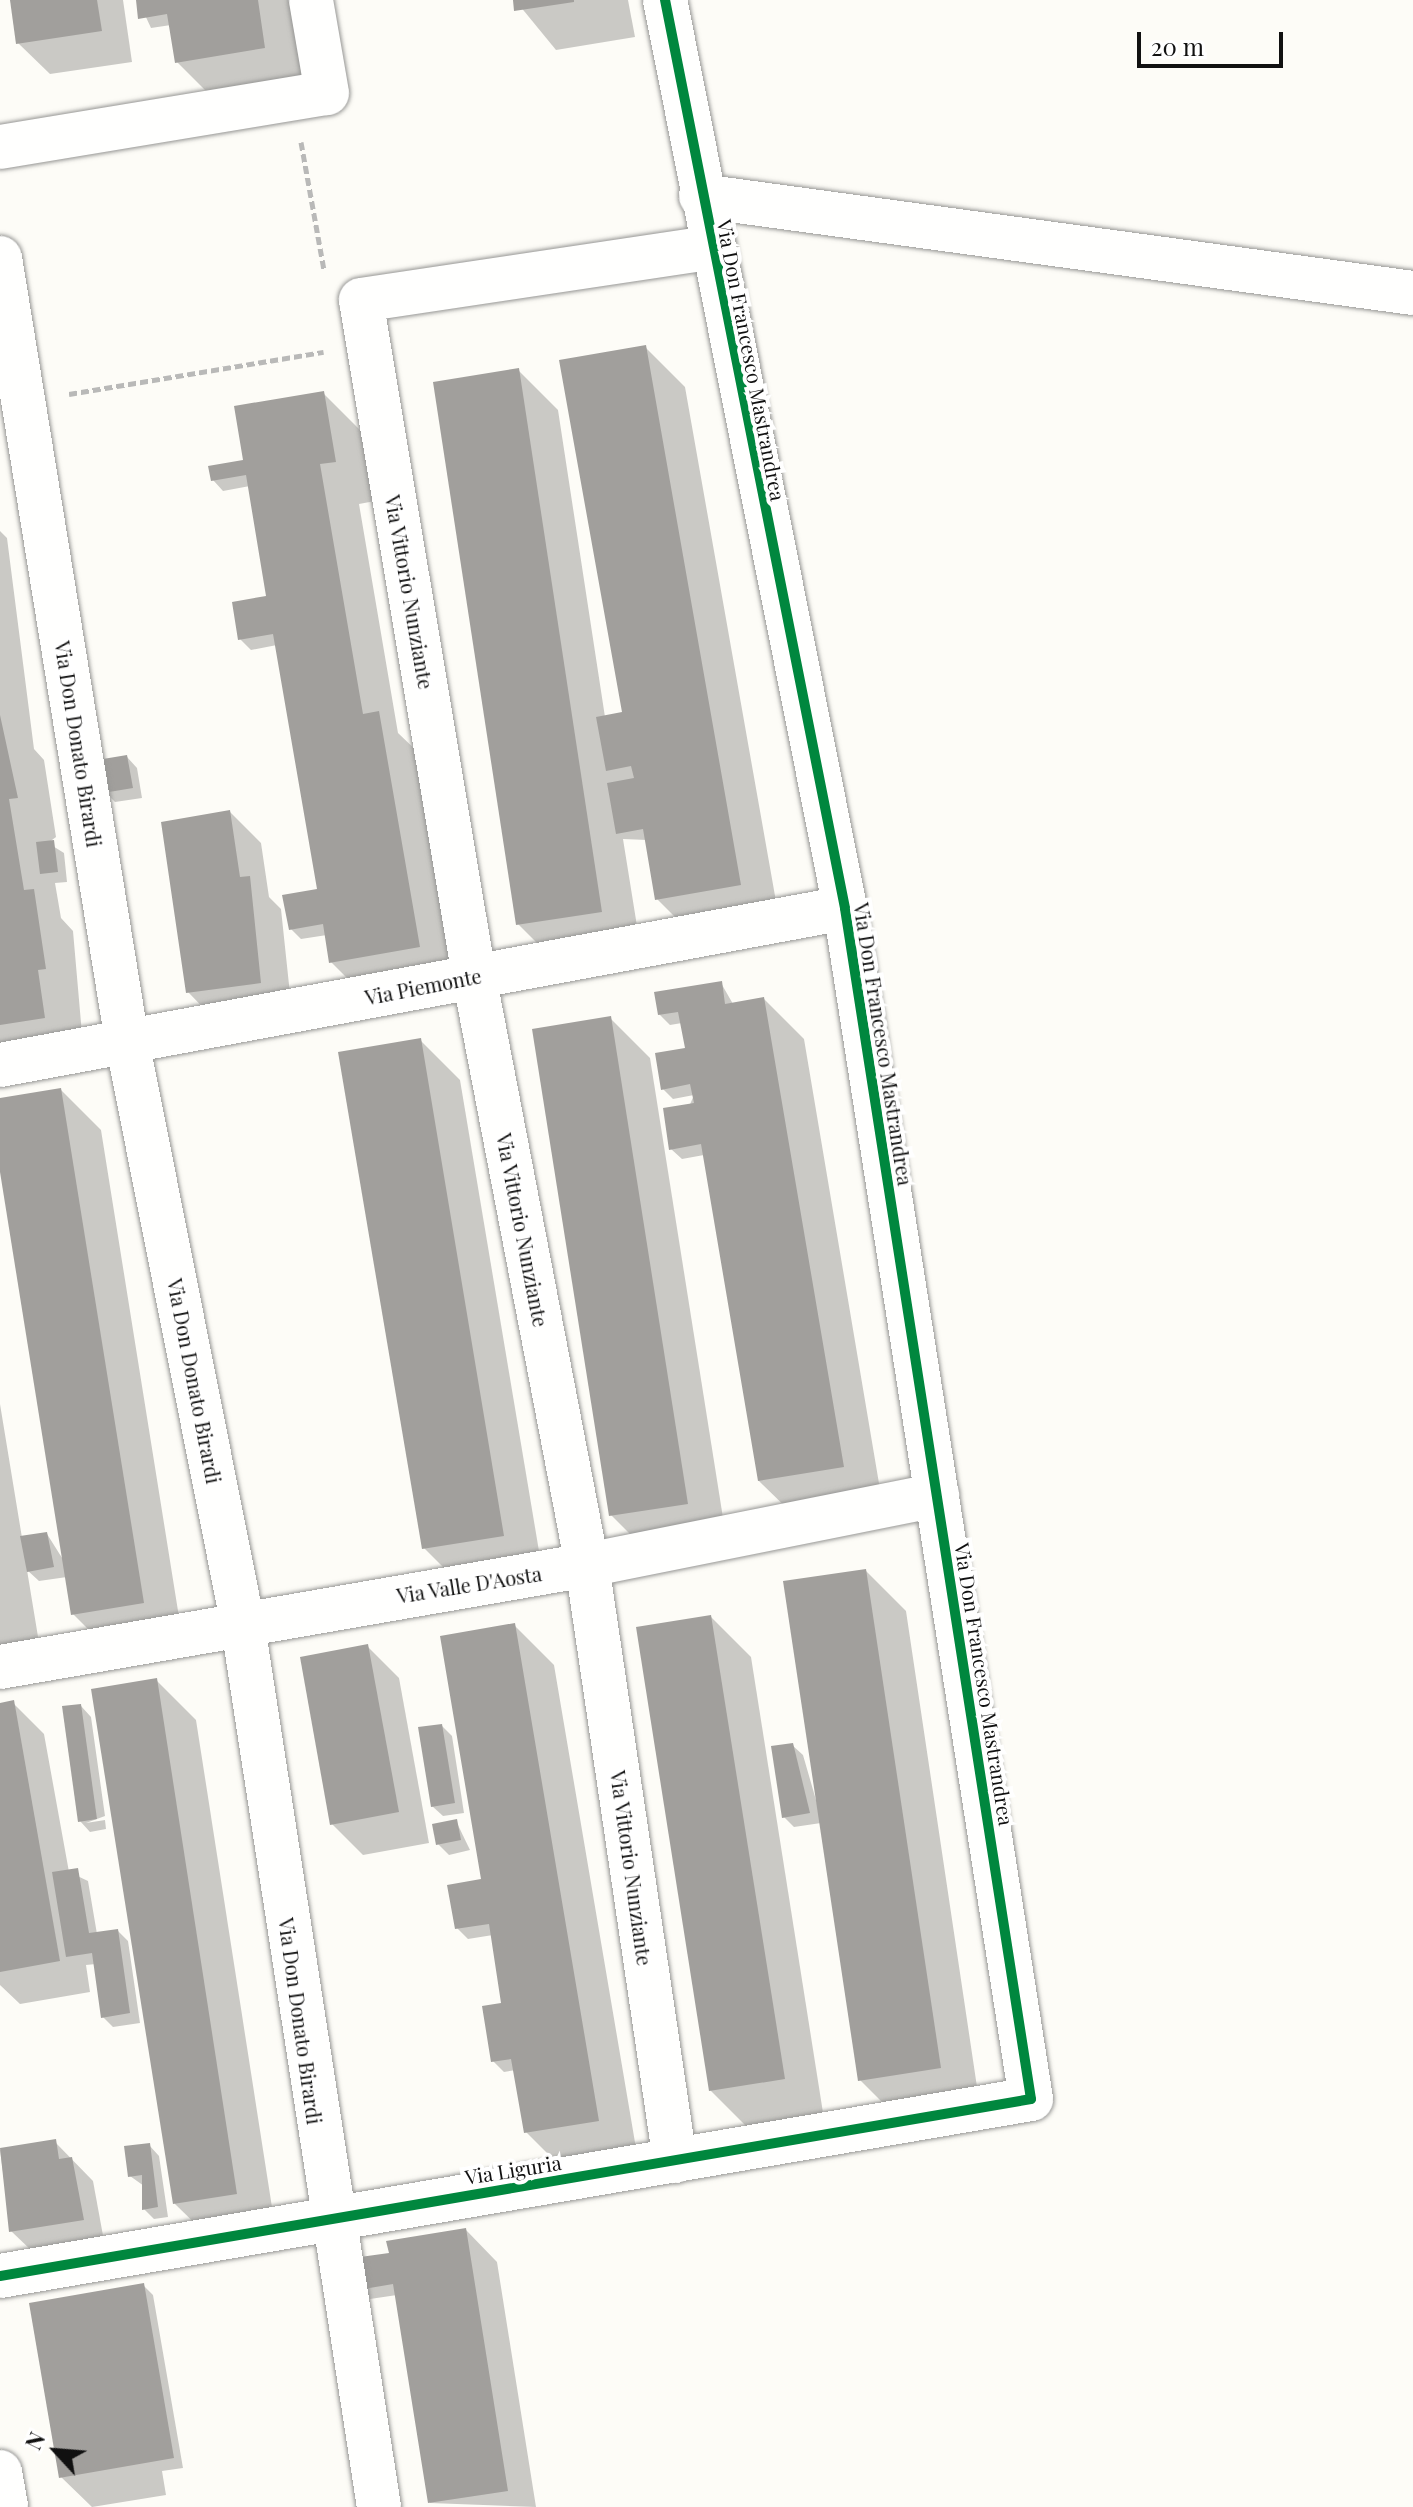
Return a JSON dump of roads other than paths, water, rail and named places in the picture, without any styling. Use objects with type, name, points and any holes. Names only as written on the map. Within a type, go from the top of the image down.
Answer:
[{"type":"street","points":[[0,147],[310,96],[311,0]]},
{"type":"street","name":"Via Don Francesco Mastrandrea","points":[[665,0],[710,248],[845,908],[1031,2099]]},
{"type":"street","points":[[701,196],[1413,293]]},
{"type":"street","name":"Via Vittorio Nunziante","points":[[675,2161],[587,1565],[474,976],[368,345],[344,293],[710,248]]},
{"type":"street","name":"Via Don Donato Birardi","points":[[0,258],[17,427],[127,1041],[242,1620],[329,2216],[379,2507]]},
{"type":"street","name":"Via Piemonte","points":[[0,1065],[845,908]]},
{"type":"street","name":"Via Valle D'Aosta","points":[[0,1667],[242,1620],[587,1565],[937,1495]]},
{"type":"street","name":"Via Liguria","points":[[0,2276],[329,2216],[675,2161],[1031,2099]]},
{"type":"street","points":[[0,2472],[6,2507]]}]
